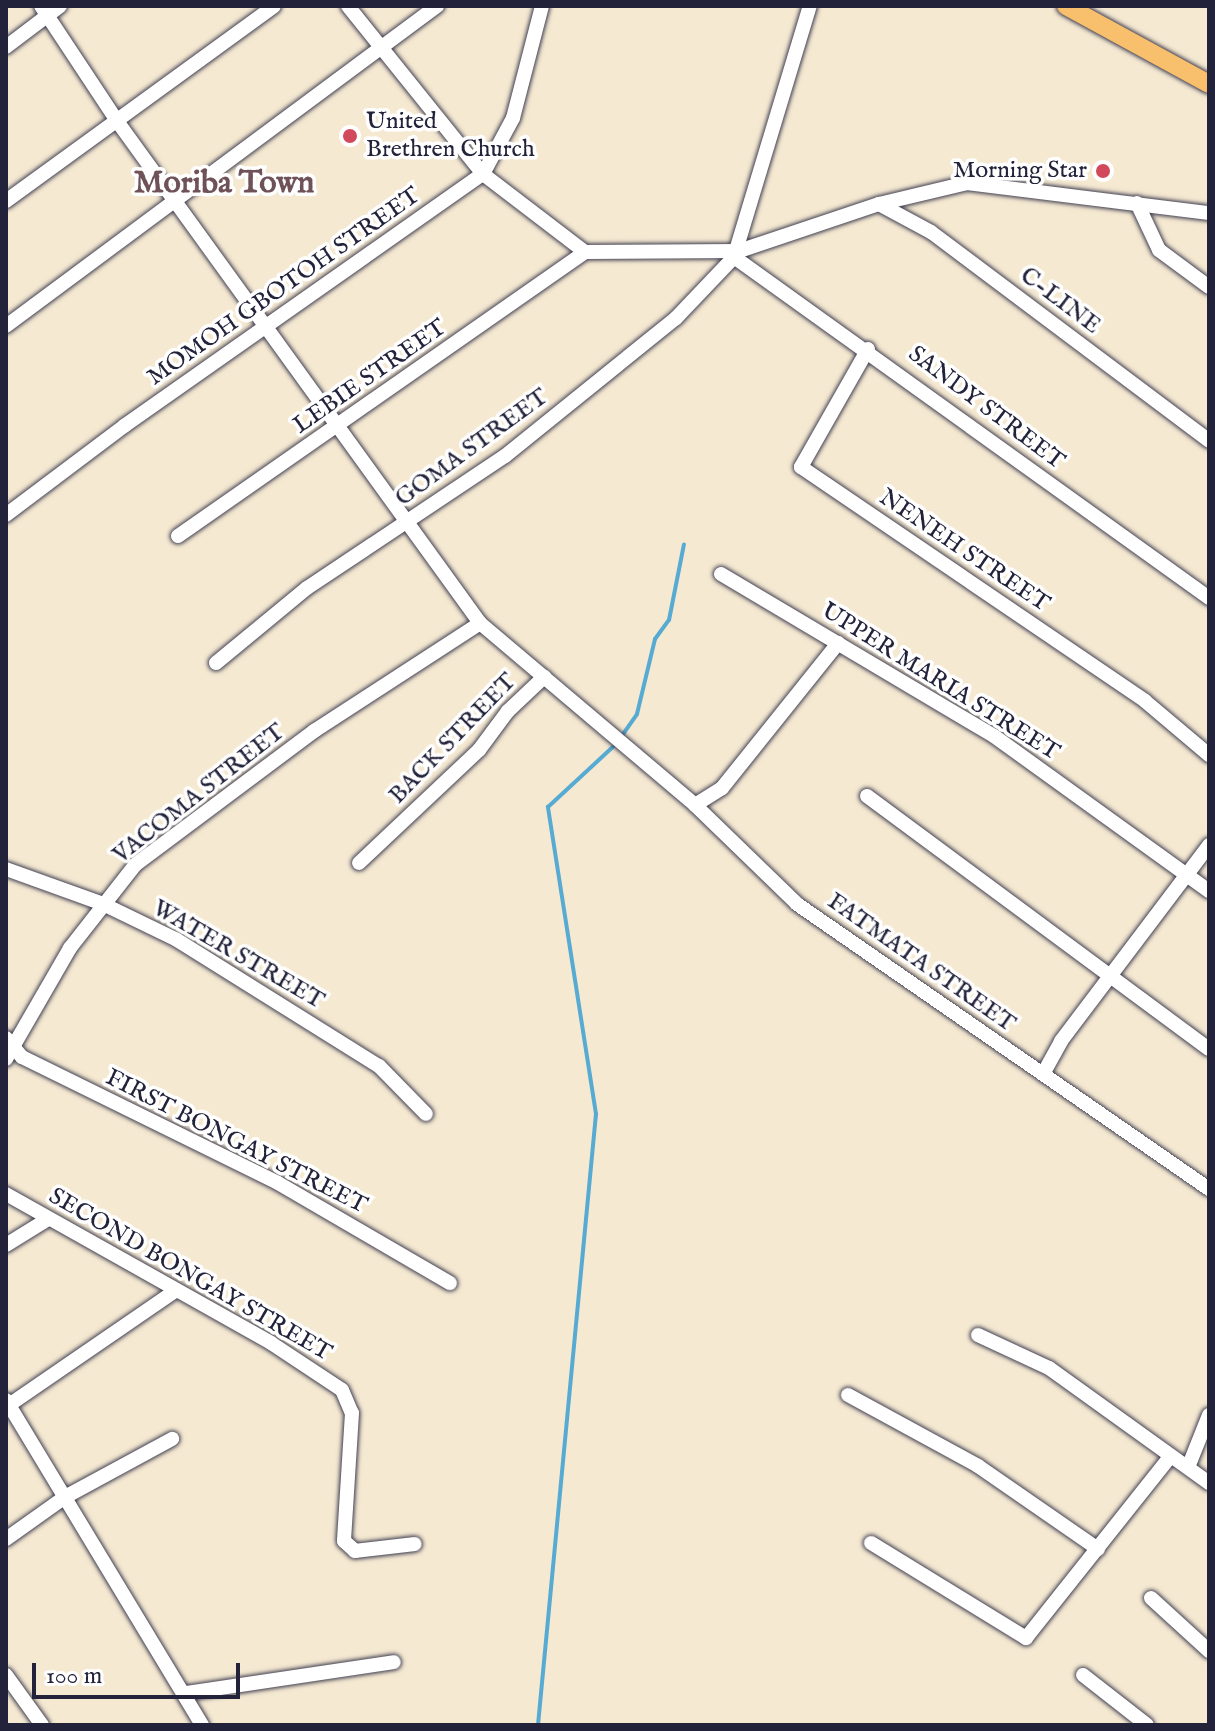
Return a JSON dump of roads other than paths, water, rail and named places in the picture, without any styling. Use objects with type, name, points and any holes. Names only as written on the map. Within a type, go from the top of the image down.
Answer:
[{"type":"main road","points":[[1066,6],[1209,83]]},
{"type":"street","points":[[6,201],[274,6]]},
{"type":"street","points":[[348,6],[379,50],[483,174],[585,252],[736,254],[879,204],[967,183],[1209,213]]},
{"type":"street","points":[[6,326],[437,6]]},
{"type":"street","name":"MOMOH GBOTOH STREET","points":[[6,515],[124,426],[269,329],[483,174],[513,118],[542,6]]},
{"type":"street","points":[[736,254],[810,6]]},
{"type":"street","points":[[6,47],[49,9]]},
{"type":"street","name":"FATMATA STREET","points":[[49,9],[117,121],[480,623],[695,805],[797,904],[1209,1189]]},
{"type":"street","points":[[1137,203],[1159,250],[1209,287]]},
{"type":"street","name":"C-LINE","points":[[879,204],[931,232],[1209,441]]},
{"type":"street","name":"LEBIE STREET","points":[[178,536],[585,252]]},
{"type":"street","name":"SANDY STREET","points":[[736,254],[1209,598]]},
{"type":"street","name":"GOMA STREET","points":[[216,663],[307,588],[505,456],[664,328],[736,254]]},
{"type":"street","name":"NENEH STREET","points":[[868,349],[801,467],[1145,701],[1209,755]]},
{"type":"street","name":"UPPER MARIA STREET","points":[[721,574],[994,736],[1209,891]]},
{"type":"street","name":"VACOMA STREET","points":[[8,1047],[70,948],[135,865],[314,731],[480,623]]},
{"type":"street","points":[[695,805],[722,788],[838,643]]},
{"type":"street","name":"BACK STREET","points":[[359,863],[479,750],[508,711],[544,677]]},
{"type":"street","points":[[867,796],[1209,1049]]},
{"type":"street","points":[[1043,1074],[1111,974],[1209,845]]},
{"type":"street","name":"WATER STREET","points":[[6,869],[103,904],[177,940],[379,1066],[426,1114]]},
{"type":"street","name":"FIRST BONGAY STREET","points":[[8,1047],[22,1057],[278,1183],[450,1283]]},
{"type":"street","name":"SECOND BONGAY STREET","points":[[6,1194],[271,1343],[350,1398],[344,1541],[355,1551],[415,1544]]},
{"type":"street","points":[[6,1245],[48,1219]]},
{"type":"street","points":[[175,1291],[7,1403],[187,1693],[202,1725]]},
{"type":"street","points":[[978,1335],[1049,1368],[1170,1457],[1189,1465],[1209,1483]]},
{"type":"street","points":[[848,1395],[978,1466],[1098,1549]]},
{"type":"street","points":[[1189,1465],[1209,1415]]},
{"type":"street","points":[[6,1539],[65,1497],[172,1439]]},
{"type":"street","points":[[871,1543],[1026,1638],[1170,1457]]},
{"type":"street","points":[[1151,1598],[1209,1651]]},
{"type":"street","points":[[187,1693],[394,1662]]},
{"type":"street","points":[[6,1675],[42,1725]]},
{"type":"street","points":[[1083,1675],[1147,1725]]},
{"type":"waterway","points":[[621,737],[637,714],[655,639],[669,620],[684,544]]},
{"type":"waterway","points":[[538,1725],[596,1114],[548,807],[616,744]]},
{"type":"place","name":"United Brethren Church","points":[[350,136]]},
{"type":"place","name":"Morning Star","points":[[1103,171]]},
{"type":"district","name":"Moriba Town","points":[[224,184]]}]
